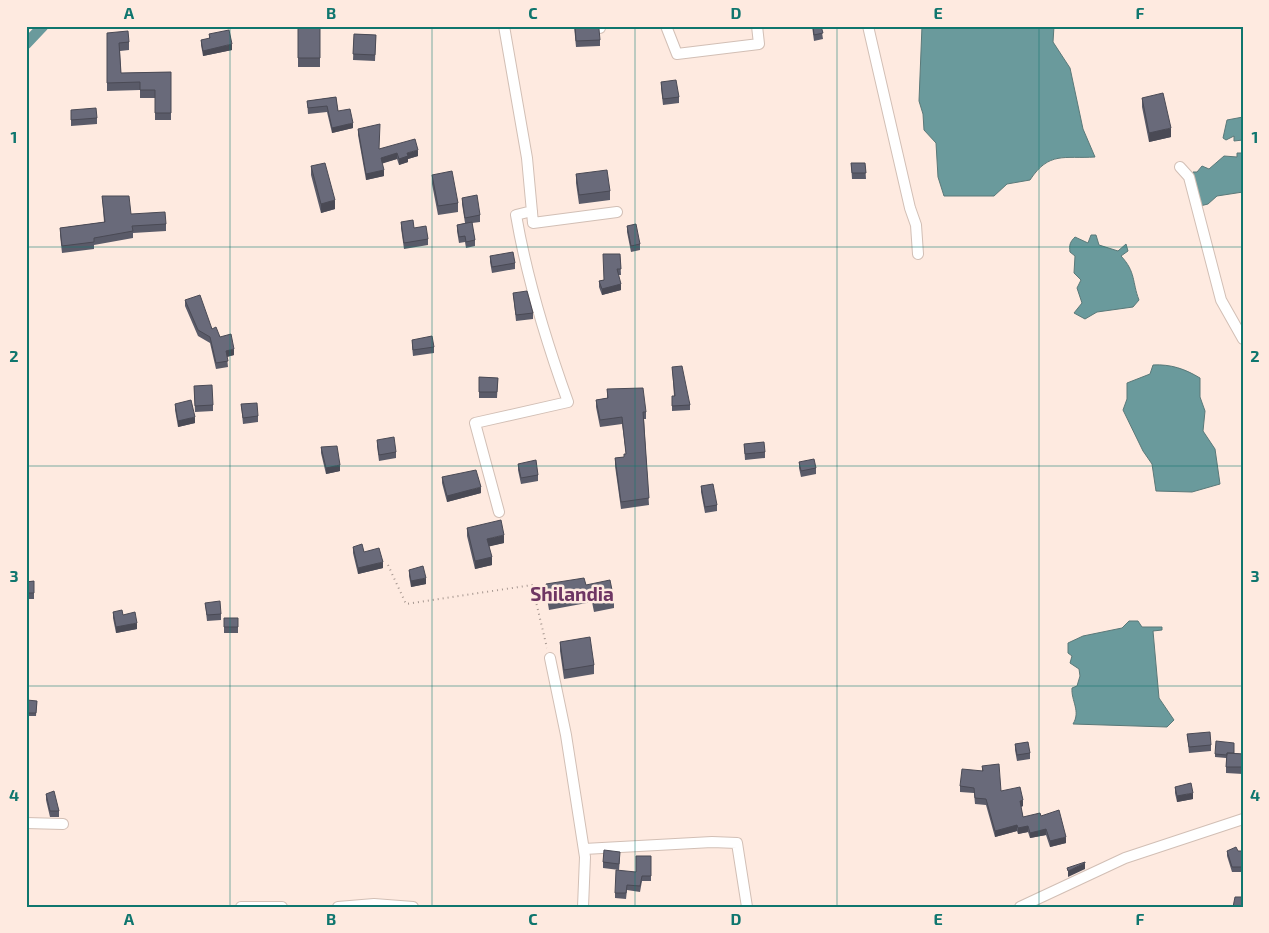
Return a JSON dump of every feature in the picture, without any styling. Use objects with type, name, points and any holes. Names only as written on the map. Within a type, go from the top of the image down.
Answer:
[{"type":"street","points":[[504,26],[527,158],[533,223],[616,212]]},
{"type":"street","points":[[666,26],[677,54],[759,44],[757,26]]},
{"type":"street","points":[[868,26],[910,208],[916,225],[918,254]]},
{"type":"street","points":[[1180,167],[1189,177],[1221,300],[1243,339]]},
{"type":"street","points":[[499,512],[475,423],[568,402],[550,355],[523,256],[516,215],[532,211]]},
{"type":"street","points":[[550,658],[566,735],[584,849],[583,907]]},
{"type":"street","points":[[1020,907],[1125,858],[1243,819]]},
{"type":"street","points":[[26,823],[63,824]]},
{"type":"street","points":[[584,849],[712,842],[737,843],[747,907]]},
{"type":"street","points":[[338,907],[374,904],[413,907]]},
{"type":"street","points":[[241,907],[282,907]]},
{"type":"path","points":[[388,565],[406,604],[532,585],[550,658]]},
{"type":"water","points":[[922,26],[1054,26],[1053,42],[1070,68],[1083,129],[1095,157],[1058,158],[1044,164],[1030,180],[1007,184],[994,196],[944,196],[938,177],[936,143],[924,130],[923,114],[919,101]]},
{"type":"water","points":[[1243,117],[1243,140],[1234,141],[1234,136],[1226,140],[1223,138],[1227,120]]},
{"type":"water","points":[[1237,153],[1243,153],[1243,192],[1217,196],[1208,204],[1200,206],[1193,172],[1197,172],[1202,166],[1209,169],[1224,156],[1237,157]]},
{"type":"water","points":[[1091,235],[1096,235],[1099,245],[1118,251],[1126,244],[1128,251],[1121,256],[1129,267],[1139,300],[1133,307],[1097,312],[1085,319],[1074,313],[1082,303],[1077,288],[1081,280],[1074,273],[1075,256],[1070,252],[1070,247],[1075,237],[1088,243]]},
{"type":"water","points":[[1153,365],[1166,365],[1178,368],[1200,378],[1200,397],[1205,411],[1203,431],[1215,449],[1220,484],[1192,492],[1156,491],[1152,464],[1143,451],[1123,410],[1127,399],[1127,383],[1150,374]]},
{"type":"water","points":[[1129,621],[1138,621],[1142,627],[1162,627],[1162,630],[1153,631],[1159,698],[1174,720],[1167,727],[1073,724],[1076,710],[1072,688],[1077,686],[1080,676],[1079,669],[1070,663],[1072,656],[1068,653],[1068,643],[1083,636],[1122,628]]},
{"type":"building","points":[[298,26],[320,26],[320,58],[298,58]]},
{"type":"building","points":[[575,26],[596,26],[599,29],[600,40],[576,41]]},
{"type":"building","points":[[813,26],[821,26],[823,33],[814,35]]},
{"type":"building","points":[[229,30],[232,44],[203,51],[201,40],[210,38],[209,34]]},
{"type":"building","points":[[128,31],[129,42],[119,43],[121,73],[171,72],[171,113],[155,113],[155,90],[140,90],[140,82],[107,83],[107,33]]},
{"type":"building","points":[[354,34],[376,35],[375,55],[353,54]]},
{"type":"building","points":[[676,80],[679,97],[663,99],[661,82]]},
{"type":"building","points":[[1163,93],[1171,128],[1149,133],[1142,98]]},
{"type":"building","points":[[336,97],[338,111],[350,109],[353,123],[332,128],[327,106],[308,108],[307,101]]},
{"type":"building","points":[[96,108],[97,118],[71,120],[71,110]]},
{"type":"building","points":[[380,124],[379,149],[415,139],[418,150],[407,153],[408,156],[399,159],[397,153],[381,158],[384,170],[366,174],[358,129]]},
{"type":"building","points":[[325,163],[335,200],[321,204],[311,166]]},
{"type":"building","points":[[851,163],[865,163],[866,173],[852,173]]},
{"type":"building","points":[[607,170],[610,191],[579,195],[576,174]]},
{"type":"building","points":[[452,171],[458,203],[438,206],[432,175]]},
{"type":"building","points":[[477,195],[480,215],[465,218],[462,198]]},
{"type":"building","points":[[102,196],[129,196],[131,214],[165,212],[166,224],[132,226],[133,231],[94,238],[94,242],[62,246],[60,228],[105,222]]},
{"type":"building","points":[[413,220],[414,228],[426,226],[428,239],[404,243],[401,222]]},
{"type":"building","points":[[472,222],[475,240],[466,242],[465,236],[459,237],[457,225]]},
{"type":"building","points":[[636,224],[640,244],[631,246],[627,226]]},
{"type":"building","points":[[513,252],[515,263],[492,267],[490,256]]},
{"type":"building","points":[[603,254],[620,254],[621,269],[617,269],[621,284],[602,289],[599,281],[604,280]]},
{"type":"building","points":[[527,291],[533,313],[516,315],[513,293]]},
{"type":"building","points":[[200,295],[212,329],[216,327],[220,337],[231,334],[234,349],[226,351],[228,361],[216,363],[210,337],[198,330],[185,300]]},
{"type":"building","points":[[432,336],[434,347],[413,350],[412,340]]},
{"type":"building","points":[[682,366],[690,405],[672,406],[672,396],[675,396],[672,367]]},
{"type":"building","points":[[479,377],[498,378],[497,392],[479,392]]},
{"type":"building","points":[[212,385],[213,405],[195,406],[194,386]]},
{"type":"building","points":[[643,388],[646,412],[643,412],[649,498],[621,502],[615,458],[624,457],[624,454],[626,454],[622,417],[600,420],[596,400],[608,398],[607,389]]},
{"type":"building","points":[[191,400],[195,417],[178,421],[175,404]]},
{"type":"building","points":[[257,403],[258,416],[243,418],[241,404]]},
{"type":"building","points":[[394,437],[396,452],[379,455],[377,440]]},
{"type":"building","points":[[764,442],[765,452],[745,454],[744,444]]},
{"type":"building","points":[[337,446],[340,465],[326,468],[321,447]]},
{"type":"building","points":[[814,459],[816,468],[801,471],[799,462]]},
{"type":"building","points":[[536,460],[538,475],[521,478],[518,464]]},
{"type":"building","points":[[476,470],[481,487],[447,496],[442,477]]},
{"type":"building","points":[[713,484],[717,505],[705,507],[701,486]]},
{"type":"building","points":[[501,520],[504,535],[487,539],[492,557],[475,561],[467,528]]},
{"type":"building","points":[[362,544],[364,552],[379,548],[383,562],[358,568],[353,547]]},
{"type":"building","points":[[423,566],[426,578],[411,581],[409,570]]},
{"type":"building","points":[[584,578],[586,585],[610,580],[614,600],[594,604],[592,594],[549,602],[546,584]]},
{"type":"building","points":[[34,581],[34,593],[26,593],[26,582]]},
{"type":"building","points":[[220,601],[221,614],[207,615],[205,603]]},
{"type":"building","points":[[122,610],[123,615],[135,612],[137,623],[116,627],[113,612]]},
{"type":"building","points":[[224,618],[238,618],[238,627],[224,627]]},
{"type":"building","points":[[590,637],[594,665],[564,670],[560,642]]},
{"type":"building","points":[[27,700],[37,701],[36,713],[26,713]]},
{"type":"building","points":[[1210,732],[1211,745],[1189,747],[1187,734]]},
{"type":"building","points":[[1216,741],[1234,743],[1234,753],[1227,753],[1227,755],[1215,754]]},
{"type":"building","points":[[1028,742],[1030,753],[1017,755],[1015,744]]},
{"type":"building","points":[[1227,753],[1243,754],[1243,767],[1226,767]]},
{"type":"building","points":[[999,764],[1001,791],[1020,787],[1023,800],[1020,801],[1023,817],[1040,813],[1041,816],[1059,810],[1066,837],[1050,841],[1046,829],[1030,833],[1028,826],[1018,828],[1017,825],[995,831],[986,799],[975,798],[974,788],[960,786],[962,769],[983,771],[982,766]]},
{"type":"building","points":[[1191,783],[1193,793],[1177,796],[1175,787]]},
{"type":"building","points":[[54,791],[59,811],[50,811],[46,794]]},
{"type":"building","points":[[1236,847],[1238,851],[1243,851],[1243,867],[1232,867],[1227,851]]},
{"type":"building","points":[[604,850],[620,852],[619,864],[603,862]]},
{"type":"building","points":[[636,856],[651,856],[651,876],[642,876],[640,886],[627,885],[626,893],[615,893],[616,870],[636,872]]},
{"type":"building","points":[[1085,863],[1068,871],[1067,868]]},
{"type":"building","points":[[1235,897],[1243,897],[1243,907],[1233,907]]},
{"type":"waterway","points":[[26,44],[43,26]]},
{"type":"district","name":"Shilandia","points":[[572,594]]}]
